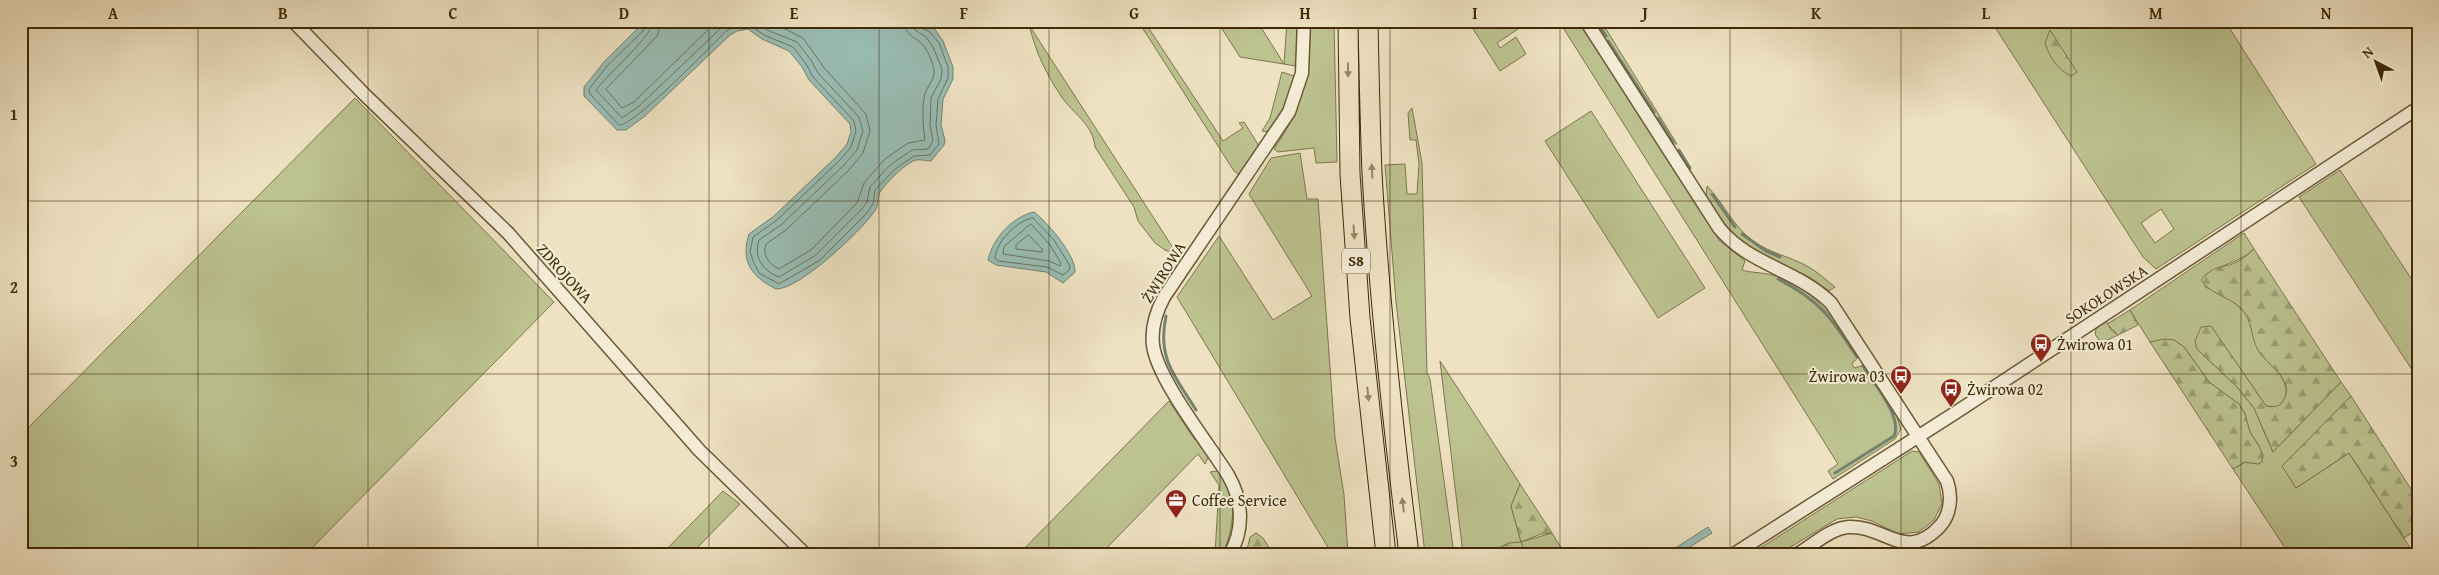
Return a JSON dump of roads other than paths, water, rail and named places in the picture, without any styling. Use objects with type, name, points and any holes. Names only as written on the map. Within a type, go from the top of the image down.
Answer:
[{"type":"highway","name":"S8","points":[[1348,21],[1350,174],[1360,318],[1386,554]]},
{"type":"highway","name":"S8","points":[[1368,21],[1372,172],[1382,307],[1395,443],[1409,554]]},
{"type":"street","name":"ZDROJOWA","points":[[293,21],[365,95],[508,233],[699,450],[805,554]]},
{"type":"street","name":"ŻWIROWA","points":[[1230,554],[1240,526],[1238,500],[1233,482],[1160,370],[1153,344],[1153,328],[1164,297],[1278,130],[1294,101],[1304,56],[1304,21]]},
{"type":"street","points":[[1586,21],[1719,228],[1733,243],[1750,256],[1809,285],[1831,304],[1942,470],[1950,489],[1946,515],[1937,529],[1918,541],[1905,542],[1893,540],[1866,529],[1846,527],[1798,554]]},
{"type":"street","name":"SOKOŁOWSKA","points":[[1734,554],[1918,436],[2418,108]]},
{"type":"water","points":[[645,21],[920,21],[934,28],[943,41],[953,67],[953,79],[943,99],[941,125],[945,140],[944,145],[931,161],[916,160],[896,174],[881,190],[876,210],[829,258],[799,280],[786,287],[776,289],[760,279],[750,268],[746,253],[749,234],[774,216],[836,157],[847,144],[851,132],[850,124],[809,80],[802,67],[789,51],[762,39],[748,29],[737,31],[730,35],[645,116],[626,130],[617,130],[584,96],[584,87],[604,62]]},
{"type":"water","points":[[1034,212],[1053,231],[1071,257],[1075,272],[1063,283],[1046,272],[996,265],[988,260],[999,236],[1018,219]]},
{"type":"water","points":[[1708,527],[1712,533],[1679,554],[1666,554]]},
{"type":"waterway","points":[[1596,21],[1606,36]]},
{"type":"waterway","points":[[1608,41],[1654,112]]},
{"type":"waterway","points":[[1658,118],[1673,142]]},
{"type":"waterway","points":[[1679,150],[1690,168]]},
{"type":"waterway","points":[[1712,194],[1735,227]]},
{"type":"waterway","points":[[1742,234],[1766,251],[1780,257]]},
{"type":"waterway","points":[[1778,279],[1815,303],[1832,321],[1857,357]]},
{"type":"waterway","points":[[1166,316],[1164,331],[1166,356],[1175,377],[1196,410]]},
{"type":"waterway","points":[[1835,473],[1894,436],[1896,428],[1891,410],[1863,366]]},
{"type":"place","name":"Żwirowa 01","points":[[2041,363]]},
{"type":"place","name":"Żwirowa 03","points":[[1901,395]]},
{"type":"place","name":"Żwirowa 02","points":[[1951,408]]},
{"type":"place","name":"Coffee Service","points":[[1176,519]]}]
